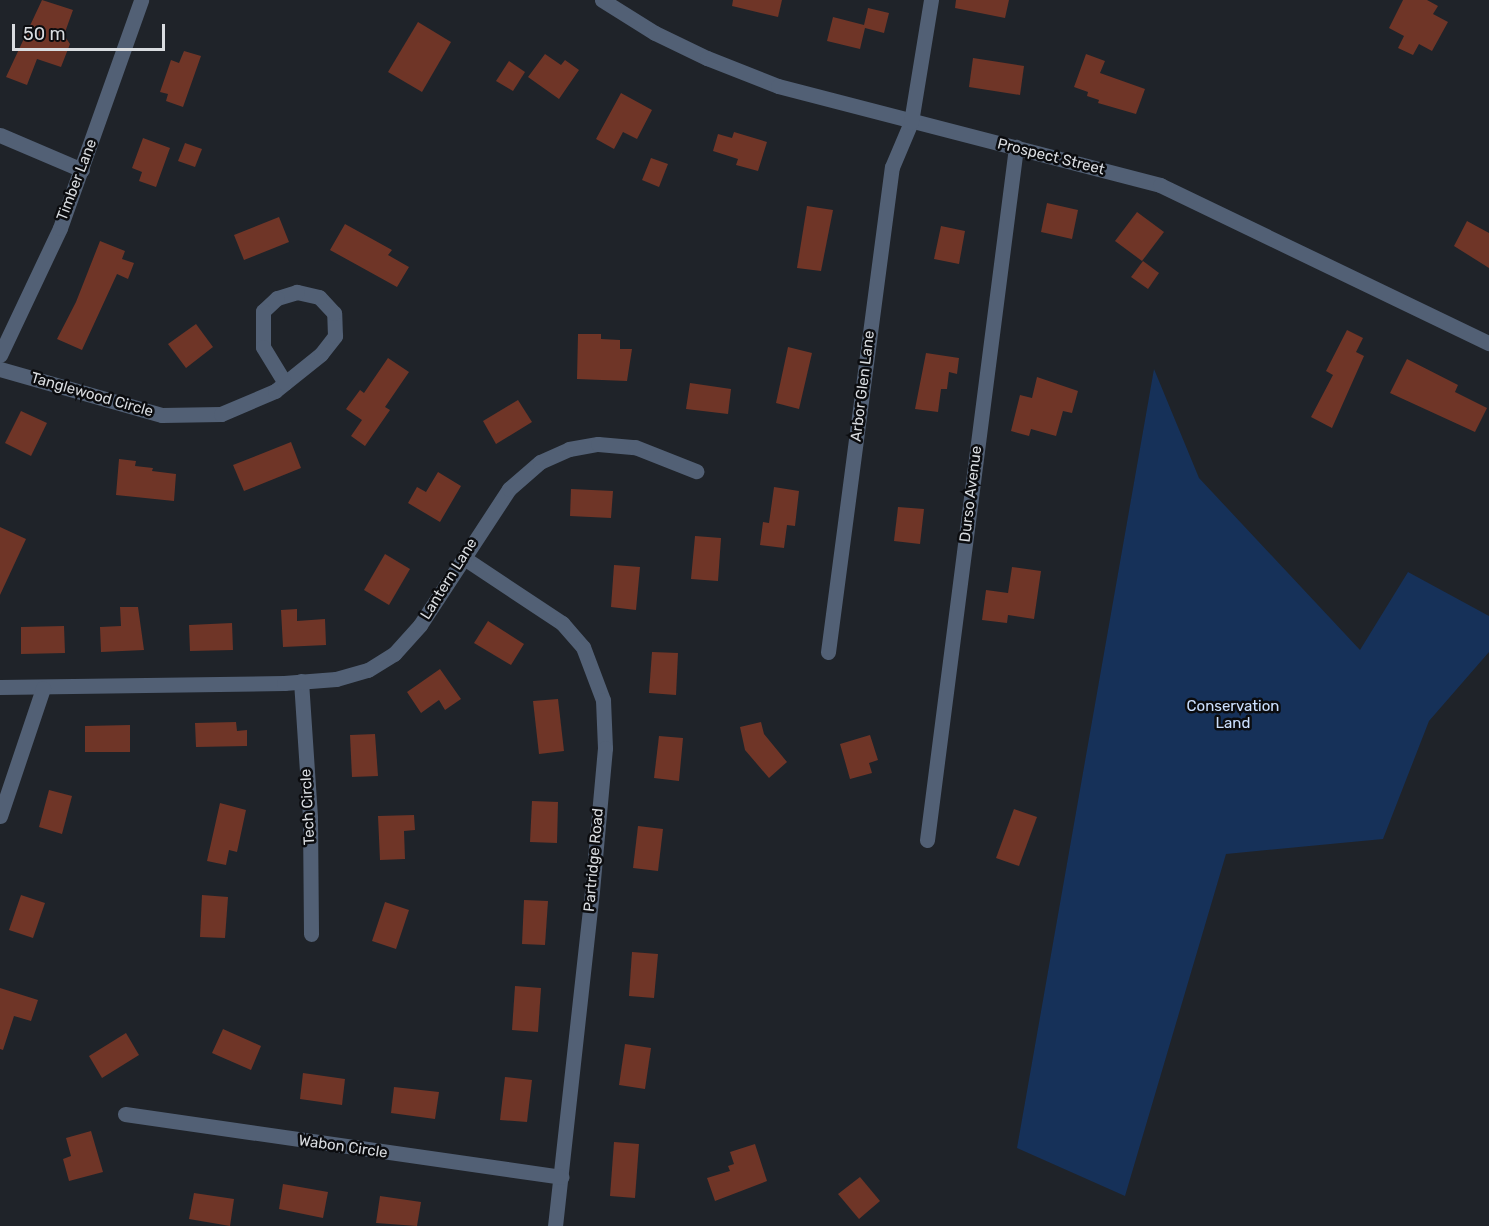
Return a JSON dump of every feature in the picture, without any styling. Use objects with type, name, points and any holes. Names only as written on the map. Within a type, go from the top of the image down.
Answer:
[{"type":"street","name":"Timber Lane","points":[[0,355],[60,228],[141,0]]},
{"type":"street","name":"Prospect Street","points":[[602,0],[654,33],[707,58],[778,86],[1160,185],[1489,343]]},
{"type":"street","name":"Arbor Glen Lane","points":[[828,652],[891,167],[911,122],[932,0]]},
{"type":"street","points":[[0,135],[82,170]]},
{"type":"street","name":"Durso Avenue","points":[[927,840],[1016,147]]},
{"type":"street","name":"Tanglewood Circle","points":[[0,369],[162,416],[221,414],[246,406],[285,383],[321,354],[335,336],[334,313],[319,297],[297,292],[278,298],[263,311],[263,347],[285,383]]},
{"type":"street","name":"Lantern Lane","points":[[0,687],[44,688],[301,681],[336,679],[368,670],[394,654],[438,601],[509,489],[540,462],[568,448],[598,444],[635,447],[696,471]]},
{"type":"street","name":"Partridge Road","points":[[464,558],[562,622],[583,647],[603,700],[605,748],[555,1226]]},
{"type":"street","name":"Tech Circle","points":[[301,681],[310,818],[311,934]]},
{"type":"street","points":[[0,816],[44,688]]},
{"type":"street","name":"Wabon Circle","points":[[125,1114],[561,1177]]},
{"type":"green space","name":"Conservation Land","points":[[1154,369],[1199,478],[1360,650],[1408,572],[1489,616],[1489,652],[1429,721],[1383,839],[1226,854],[1125,1196],[1017,1148]]},
{"type":"building","points":[[42,0],[73,10],[64,35],[70,44],[61,67],[37,59],[27,85],[6,77]]},
{"type":"building","points":[[733,0],[782,0],[778,17],[732,6]]},
{"type":"building","points":[[956,0],[1009,0],[1005,18],[955,8]]},
{"type":"building","points":[[1403,0],[1427,0],[1438,6],[1433,14],[1448,22],[1432,51],[1419,44],[1413,55],[1398,48],[1404,36],[1389,28]]},
{"type":"building","points":[[868,8],[889,13],[884,33],[865,28],[860,49],[827,41],[833,17],[864,25]]},
{"type":"building","points":[[418,22],[451,42],[422,92],[388,72]]},
{"type":"building","points":[[184,51],[201,56],[183,107],[166,101],[168,94],[160,92],[171,60],[179,63]]},
{"type":"building","points":[[545,54],[561,65],[565,60],[579,70],[559,99],[528,77]]},
{"type":"building","points":[[1086,54],[1105,61],[1100,73],[1145,89],[1136,114],[1098,103],[1099,100],[1087,96],[1088,92],[1074,87]]},
{"type":"building","points":[[973,58],[1024,66],[1020,95],[969,87]]},
{"type":"building","points":[[509,61],[525,72],[513,91],[496,81]]},
{"type":"building","points":[[621,93],[652,110],[637,139],[623,132],[614,149],[596,139]]},
{"type":"building","points":[[734,132],[767,142],[758,171],[736,165],[738,159],[713,151],[718,134],[732,138]]},
{"type":"building","points":[[143,138],[170,148],[156,187],[139,181],[142,172],[132,168]]},
{"type":"building","points":[[185,143],[202,149],[195,167],[178,161]]},
{"type":"building","points":[[651,158],[668,164],[659,187],[642,180]]},
{"type":"building","points":[[1047,203],[1078,210],[1072,239],[1041,232]]},
{"type":"building","points":[[807,206],[833,210],[821,271],[797,268]]},
{"type":"building","points":[[1137,212],[1164,232],[1142,261],[1115,241]]},
{"type":"building","points":[[279,217],[289,242],[244,260],[234,235]]},
{"type":"building","points":[[1467,221],[1489,233],[1489,268],[1454,246]]},
{"type":"building","points":[[345,224],[392,250],[388,255],[409,267],[397,287],[330,250]]},
{"type":"building","points":[[941,226],[965,231],[959,264],[934,259]]},
{"type":"building","points":[[100,241],[125,251],[122,259],[134,263],[128,279],[117,274],[82,350],[57,339],[76,302]]},
{"type":"building","points":[[1143,261],[1159,273],[1148,289],[1131,277]]},
{"type":"building","points":[[196,324],[213,347],[186,368],[168,344]]},
{"type":"building","points":[[1347,330],[1363,338],[1356,352],[1364,356],[1332,428],[1311,417],[1333,375],[1326,371]]},
{"type":"building","points":[[578,334],[601,334],[601,339],[620,340],[620,349],[632,349],[627,381],[577,379]]},
{"type":"building","points":[[788,347],[812,353],[799,409],[776,403]]},
{"type":"building","points":[[926,353],[959,358],[957,374],[949,372],[947,389],[941,389],[938,412],[915,409]]},
{"type":"building","points":[[388,358],[409,372],[385,407],[390,410],[365,446],[351,436],[362,420],[346,409],[360,390],[364,393]]},
{"type":"building","points":[[1407,359],[1458,385],[1455,392],[1487,408],[1475,432],[1390,393]]},
{"type":"building","points":[[1037,377],[1078,391],[1072,413],[1063,411],[1056,436],[1031,429],[1029,436],[1011,431],[1020,395],[1032,398]]},
{"type":"building","points":[[690,383],[731,389],[728,414],[686,409]]},
{"type":"building","points":[[518,400],[532,422],[496,444],[483,421]]},
{"type":"building","points":[[21,411],[47,423],[31,456],[5,443]]},
{"type":"building","points":[[291,442],[301,468],[244,491],[233,465]]},
{"type":"building","points":[[119,459],[136,461],[135,466],[153,468],[152,471],[176,474],[174,501],[116,495]]},
{"type":"building","points":[[438,472],[461,486],[440,522],[408,503],[417,487],[426,492]]},
{"type":"building","points":[[774,487],[799,491],[795,526],[787,525],[784,548],[760,545],[763,522],[769,523]]},
{"type":"building","points":[[571,489],[613,491],[611,518],[570,516]]},
{"type":"building","points":[[898,507],[924,509],[920,544],[894,541]]},
{"type":"building","points":[[0,527],[26,539],[0,595]]},
{"type":"building","points":[[695,536],[721,538],[718,581],[691,579]]},
{"type":"building","points":[[385,554],[410,569],[389,605],[364,590]]},
{"type":"building","points":[[614,565],[640,567],[636,610],[611,607]]},
{"type":"building","points":[[1012,567],[1041,571],[1034,619],[1008,615],[1007,623],[982,620],[986,590],[1008,593]]},
{"type":"building","points":[[120,607],[138,607],[144,650],[101,652],[100,627],[121,626]]},
{"type":"building","points":[[297,609],[297,621],[325,619],[326,645],[283,647],[281,610]]},
{"type":"building","points":[[488,621],[524,644],[511,665],[474,643]]},
{"type":"building","points":[[232,623],[233,650],[190,651],[189,625]]},
{"type":"building","points":[[64,626],[65,653],[21,654],[21,627]]},
{"type":"building","points":[[652,652],[678,653],[676,695],[649,693]]},
{"type":"building","points":[[440,669],[461,699],[445,710],[439,700],[421,713],[407,692]]},
{"type":"building","points":[[558,699],[564,751],[539,754],[533,701]]},
{"type":"building","points":[[236,722],[237,731],[247,730],[247,746],[196,747],[195,723]]},
{"type":"building","points":[[761,722],[764,734],[787,762],[769,778],[745,750],[740,727]]},
{"type":"building","points":[[130,725],[130,752],[85,752],[85,726]]},
{"type":"building","points":[[375,734],[378,776],[352,777],[350,735]]},
{"type":"building","points":[[870,735],[878,760],[869,763],[872,773],[850,779],[840,744]]},
{"type":"building","points":[[659,736],[683,738],[679,781],[654,778]]},
{"type":"building","points":[[49,790],[72,796],[62,834],[39,827]]},
{"type":"building","points":[[532,801],[558,802],[557,843],[530,842]]},
{"type":"building","points":[[220,803],[246,810],[237,852],[229,850],[226,865],[207,861]]},
{"type":"building","points":[[1014,809],[1037,817],[1019,866],[996,858]]},
{"type":"building","points":[[414,815],[415,830],[404,831],[405,859],[380,860],[378,816]]},
{"type":"building","points":[[638,826],[663,829],[658,871],[633,868]]},
{"type":"building","points":[[21,895],[45,903],[33,938],[9,930]]},
{"type":"building","points":[[202,895],[228,897],[225,938],[200,937]]},
{"type":"building","points":[[524,900],[548,901],[545,945],[522,944]]},
{"type":"building","points":[[385,902],[409,910],[396,949],[372,941]]},
{"type":"building","points":[[632,952],[658,954],[654,998],[629,996]]},
{"type":"building","points":[[515,986],[541,988],[538,1032],[512,1030]]},
{"type":"building","points":[[0,988],[38,1000],[31,1021],[14,1016],[3,1050],[0,1049]]},
{"type":"building","points":[[223,1029],[261,1046],[251,1070],[212,1053]]},
{"type":"building","points":[[126,1033],[139,1055],[102,1078],[89,1056]]},
{"type":"building","points":[[625,1044],[651,1048],[645,1089],[619,1085]]},
{"type":"building","points":[[303,1073],[345,1079],[342,1105],[300,1099]]},
{"type":"building","points":[[505,1077],[532,1080],[527,1122],[500,1120]]},
{"type":"building","points":[[394,1087],[439,1092],[435,1119],[391,1113]]},
{"type":"building","points":[[91,1131],[103,1172],[69,1181],[63,1159],[71,1156],[66,1138]]},
{"type":"building","points":[[614,1142],[639,1144],[635,1198],[610,1196]]},
{"type":"building","points":[[755,1144],[767,1181],[715,1201],[707,1178],[730,1171],[728,1166],[734,1164],[730,1152]]},
{"type":"building","points":[[860,1177],[880,1201],[859,1219],[838,1194]]},
{"type":"building","points":[[283,1184],[328,1192],[323,1218],[279,1209]]},
{"type":"building","points":[[194,1193],[234,1199],[230,1226],[189,1219]]},
{"type":"building","points":[[380,1196],[421,1202],[417,1226],[376,1223]]}]
